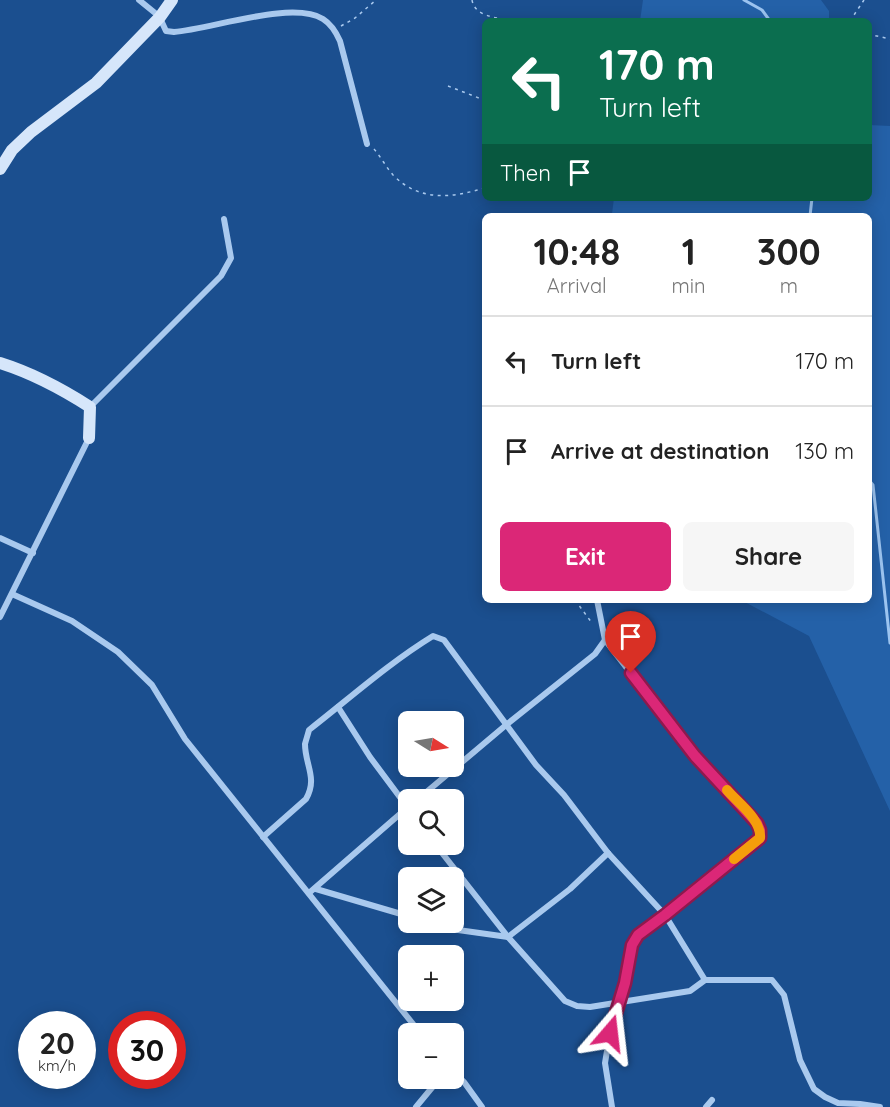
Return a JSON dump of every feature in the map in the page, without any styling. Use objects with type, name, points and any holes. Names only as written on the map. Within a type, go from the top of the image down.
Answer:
[{"type":"street","points":[[139,0],[160,18],[166,31],[174,32],[276,13],[312,14],[324,20],[334,30],[340,41],[367,144]]},
{"type":"street","points":[[0,169],[12,150],[25,138],[96,83],[160,18],[172,0]]},
{"type":"street","points":[[0,617],[89,438],[90,407],[221,276],[231,258],[224,219]]},
{"type":"street","points":[[0,363],[17,368],[67,392],[90,407]]},
{"type":"street","points":[[0,538],[33,553]]},
{"type":"street","points":[[12,594],[72,621],[118,652],[152,685],[185,740],[412,1023]]},
{"type":"street","points":[[598,603],[605,640],[695,756],[757,823],[760,830],[760,838],[638,935],[632,945],[625,983],[610,1033],[605,1063],[612,1107]]},
{"type":"street","points":[[263,837],[306,799],[310,791],[312,775],[305,744],[309,729],[396,660],[433,636],[444,640],[536,765],[564,795],[608,852],[665,915],[705,980]]},
{"type":"street","points":[[430,789],[595,654],[605,640]]},
{"type":"street","points":[[338,707],[370,757],[398,795]]},
{"type":"street","points":[[309,893],[398,817]]},
{"type":"street","points":[[464,931],[508,937],[570,889],[608,852]]},
{"type":"street","points":[[444,855],[508,937],[565,1001],[577,1006],[590,1007],[690,991],[705,980],[772,980],[784,994],[800,1060],[814,1089],[838,1104],[880,1107]]},
{"type":"street","points":[[316,888],[398,913]]},
{"type":"street","points":[[464,1082],[482,1107]]},
{"type":"street","points":[[416,1107],[431,1089]]},
{"type":"street","points":[[706,1107],[712,1100]]},
{"type":"path","points":[[334,30],[356,18],[376,0]]},
{"type":"path","points":[[471,0],[474,8],[482,14],[498,18]]},
{"type":"path","points":[[852,18],[864,0]]},
{"type":"path","points":[[872,35],[890,39]]},
{"type":"path","points":[[448,86],[482,99]]},
{"type":"path","points":[[367,144],[379,154],[395,177],[412,190],[434,197],[444,197],[482,188]]},
{"type":"path","points":[[577,603],[593,624]]},
{"type":"shaded area","points":[[643,0],[821,0],[829,11],[829,18],[640,18]]},
{"type":"shaded area","points":[[872,125],[890,126],[890,811],[809,636],[747,603],[872,603],[872,213],[612,213],[614,201],[872,201]]},
{"type":"waterway","points":[[744,0],[762,10],[768,18]]},
{"type":"waterway","points":[[810,213],[812,201]]},
{"type":"waterway","points":[[872,484],[890,643]]},
{"type":"slow traffic","points":[[727,790],[757,823],[760,830],[760,838],[734,859]]},
{"type":"route","points":[[610,1033],[625,983],[632,945],[638,935],[760,838],[757,823],[695,756],[631,673]]}]
